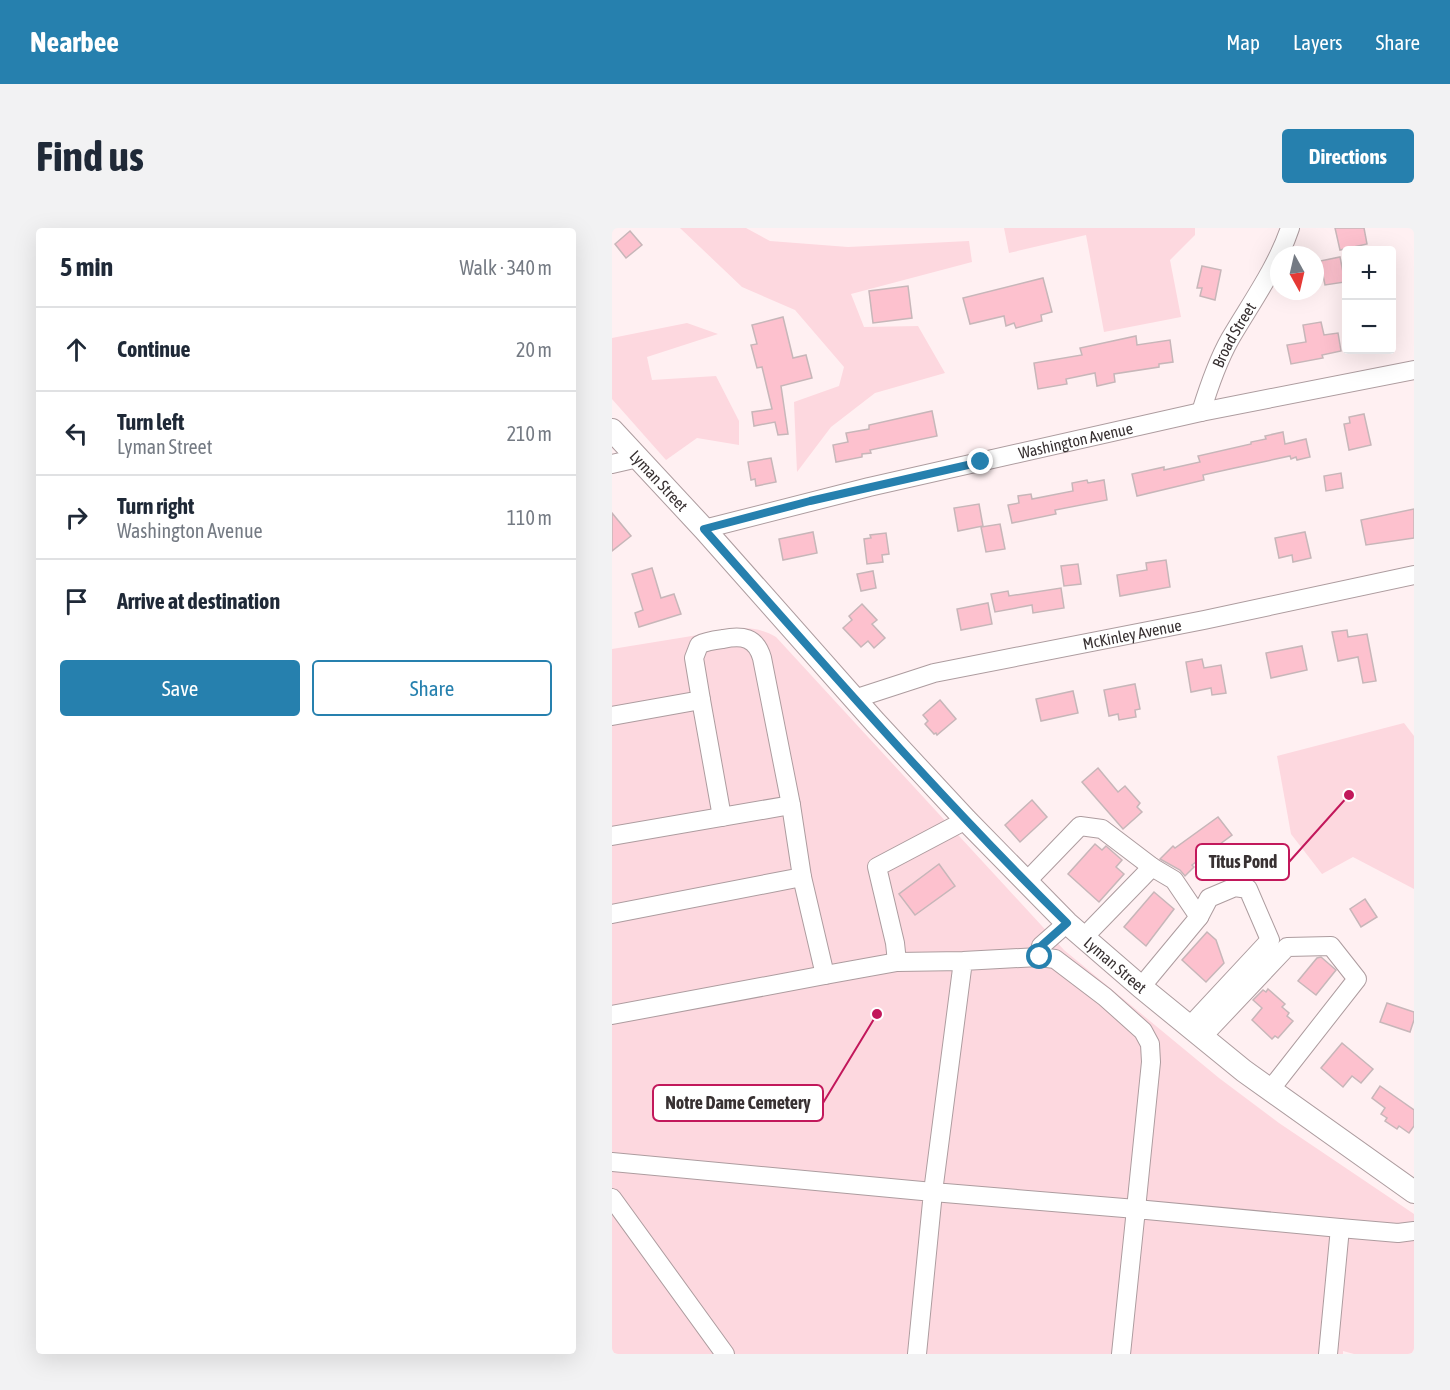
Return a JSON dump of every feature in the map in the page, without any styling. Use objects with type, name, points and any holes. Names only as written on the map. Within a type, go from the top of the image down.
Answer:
[{"type":"main road","name":"Lyman Street","points":[[612,430],[966,820],[1075,930],[1141,987],[1270,1090],[1414,1192]]},
{"type":"street","name":"Broad Street","points":[[1201,412],[1212,375],[1274,264],[1290,228]]},
{"type":"street","name":"Washington Avenue","points":[[704,529],[869,487],[1201,412],[1414,370]]},
{"type":"street","points":[[612,464],[638,458]]},
{"type":"street","name":"McKinley Avenue","points":[[854,699],[934,673],[1414,575]]},
{"type":"street","points":[[722,817],[694,658],[699,645],[738,636],[752,641],[762,658],[791,805],[802,877],[825,975]]},
{"type":"street","points":[[612,716],[701,700]]},
{"type":"street","points":[[612,836],[791,805]]},
{"type":"street","points":[[897,962],[895,943],[877,867],[966,820]]},
{"type":"street","points":[[1026,882],[1080,826],[1102,829],[1152,867],[1174,880],[1198,917]]},
{"type":"street","points":[[1040,957],[1041,946],[1075,930],[1152,867]]},
{"type":"street","points":[[612,914],[802,877]]},
{"type":"street","points":[[1141,987],[1198,917],[1209,898],[1236,887],[1248,889],[1270,940],[1196,1032]]},
{"type":"street","points":[[1196,1032],[1287,947],[1331,946],[1357,979],[1270,1090]]},
{"type":"street","points":[[612,1015],[897,962],[963,962],[1040,957],[1055,959],[1105,997],[1143,1031],[1150,1044],[1151,1062],[1122,1354]]},
{"type":"street","points":[[917,1354],[933,1192],[963,962]]},
{"type":"street","points":[[612,1162],[1398,1233],[1414,1231]]},
{"type":"street","points":[[612,1198],[725,1354]]},
{"type":"street","points":[[1328,1354],[1340,1228]]},
{"type":"shaded area","points":[[680,228],[746,228],[770,241],[848,247],[969,241],[972,262],[851,294],[864,327],[918,326],[945,373],[875,393],[831,427],[797,472],[794,402],[839,386],[844,367],[795,310],[742,287]]},
{"type":"shaded area","points":[[1004,228],[1195,228],[1195,235],[1170,260],[1181,317],[1104,332],[1086,235],[1009,253]]},
{"type":"shaded area","points":[[687,323],[718,334],[647,357],[652,380],[716,376],[739,421],[739,445],[697,438],[666,460],[612,399],[612,338]]},
{"type":"shaded area","points":[[741,628],[759,630],[776,637],[1064,950],[1219,1078],[1279,1123],[1414,1214],[1414,1354],[1354,1354],[1343,1351],[1343,1354],[612,1354],[612,649]]},
{"type":"shaded area","points":[[1404,723],[1414,736],[1414,889],[1353,857],[1322,874],[1291,834],[1277,756]]},
{"type":"building","points":[[1335,228],[1364,228],[1367,244],[1342,246],[1340,250]]},
{"type":"building","points":[[630,231],[642,245],[626,258],[615,244]]},
{"type":"building","points":[[1340,257],[1342,282],[1325,285],[1324,260]]},
{"type":"building","points":[[1202,266],[1221,270],[1215,300],[1200,296],[1202,288],[1197,288]]},
{"type":"building","points":[[1043,278],[1052,312],[1041,315],[1042,321],[1016,328],[1014,323],[1006,326],[1004,316],[970,324],[963,298]]},
{"type":"building","points":[[908,286],[912,318],[873,323],[869,291]]},
{"type":"building","points":[[783,317],[793,358],[806,355],[812,378],[781,386],[788,434],[778,435],[775,422],[754,426],[752,412],[772,409],[762,367],[757,368],[751,345],[757,344],[752,325]]},
{"type":"building","points":[[1321,322],[1324,335],[1338,333],[1341,351],[1322,355],[1323,358],[1291,364],[1287,345],[1306,342],[1303,325]]},
{"type":"building","points":[[1136,336],[1137,345],[1170,340],[1173,362],[1159,364],[1159,367],[1114,374],[1115,382],[1097,386],[1095,373],[1066,379],[1067,384],[1038,389],[1034,363],[1082,355],[1080,348]]},
{"type":"building","points":[[932,411],[937,436],[870,450],[871,453],[862,454],[862,457],[836,462],[833,445],[848,442],[846,433],[869,429],[869,425]]},
{"type":"building","points":[[1364,414],[1371,445],[1349,450],[1344,424],[1350,423],[1349,417]]},
{"type":"building","points":[[1283,432],[1285,444],[1306,439],[1310,457],[1297,460],[1296,457],[1291,459],[1290,456],[1203,475],[1204,480],[1137,496],[1132,474],[1200,462],[1198,456],[1251,444],[1251,442],[1266,439],[1265,436]]},
{"type":"building","points":[[771,458],[776,482],[756,486],[755,479],[751,480],[748,462]]},
{"type":"building","points":[[1341,473],[1343,488],[1326,491],[1324,476]]},
{"type":"building","points":[[1087,480],[1088,483],[1104,480],[1107,500],[1055,510],[1056,514],[1012,523],[1008,505],[1019,503],[1018,496],[1031,494],[1032,499],[1073,491],[1072,483]]},
{"type":"building","points":[[979,504],[983,526],[958,531],[954,508]]},
{"type":"building","points":[[1414,509],[1414,538],[1366,545],[1361,520]]},
{"type":"building","points":[[612,513],[631,536],[612,551]]},
{"type":"building","points":[[1000,524],[1005,549],[986,552],[981,527]]},
{"type":"building","points":[[813,532],[817,553],[783,560],[779,539]]},
{"type":"building","points":[[1305,532],[1311,558],[1293,562],[1292,555],[1279,558],[1275,538]]},
{"type":"building","points":[[886,533],[889,554],[882,555],[883,562],[867,564],[864,539],[871,538],[870,535]]},
{"type":"building","points":[[1166,560],[1170,587],[1120,596],[1117,575],[1147,570],[1146,563]]},
{"type":"building","points":[[1078,564],[1081,584],[1064,586],[1061,566]]},
{"type":"building","points":[[652,568],[661,598],[674,594],[681,614],[639,627],[635,613],[643,610],[632,574]]},
{"type":"building","points":[[873,571],[876,588],[861,591],[857,574]]},
{"type":"building","points":[[1061,588],[1064,608],[1033,613],[1032,605],[995,612],[991,594],[1008,591],[1009,596]]},
{"type":"building","points":[[988,603],[992,624],[961,630],[957,609]]},
{"type":"building","points":[[862,604],[877,620],[872,624],[885,638],[874,648],[868,641],[861,647],[843,628],[852,620],[849,616]]},
{"type":"building","points":[[1347,630],[1348,637],[1367,634],[1376,681],[1363,683],[1358,657],[1338,661],[1332,632]]},
{"type":"building","points":[[1302,646],[1307,670],[1271,678],[1266,653]]},
{"type":"building","points":[[1202,659],[1204,668],[1221,665],[1226,693],[1212,695],[1211,688],[1191,692],[1186,662]]},
{"type":"building","points":[[1135,684],[1140,709],[1135,710],[1136,717],[1119,720],[1118,714],[1109,716],[1104,690]]},
{"type":"building","points":[[1073,691],[1078,713],[1041,721],[1036,699]]},
{"type":"building","points":[[940,700],[956,719],[937,735],[925,724],[928,721],[923,715]]},
{"type":"building","points":[[1098,768],[1118,792],[1125,786],[1140,803],[1137,807],[1142,812],[1123,829],[1082,782]]},
{"type":"building","points":[[1032,800],[1047,817],[1020,842],[1005,825]]},
{"type":"building","points":[[1218,817],[1232,835],[1192,865],[1194,867],[1185,876],[1180,870],[1160,859],[1173,846],[1175,848]]},
{"type":"building","points":[[1095,844],[1102,850],[1106,846],[1122,860],[1116,867],[1124,874],[1099,902],[1068,874]]},
{"type":"building","points":[[939,864],[955,886],[915,915],[899,894]]},
{"type":"building","points":[[1154,892],[1174,909],[1146,946],[1124,927]]},
{"type":"building","points":[[1365,899],[1377,917],[1361,927],[1350,909]]},
{"type":"building","points":[[1207,932],[1216,940],[1224,963],[1206,982],[1182,960]]},
{"type":"building","points":[[1321,957],[1336,970],[1316,995],[1298,981],[1317,958]]},
{"type":"building","points":[[1268,989],[1285,1004],[1282,1007],[1293,1021],[1278,1038],[1275,1036],[1272,1039],[1252,1020],[1262,1008],[1253,1000],[1263,990],[1266,992]]},
{"type":"building","points":[[1387,1003],[1414,1012],[1410,1032],[1380,1022]]},
{"type":"building","points":[[1342,1043],[1373,1069],[1361,1083],[1352,1076],[1343,1087],[1321,1068]]},
{"type":"building","points":[[1380,1086],[1414,1110],[1414,1126],[1409,1133],[1385,1121],[1387,1118],[1381,1114],[1385,1108],[1372,1098]]},
{"type":"place","name":"Titus Pond","points":[[1349,795]]},
{"type":"place","name":"Notre Dame Cemetery","points":[[877,1014]]},
{"type":"route","points":[[981,462],[810,501],[704,529],[875,722],[966,820],[1067,923],[1041,946],[1040,957]]}]
